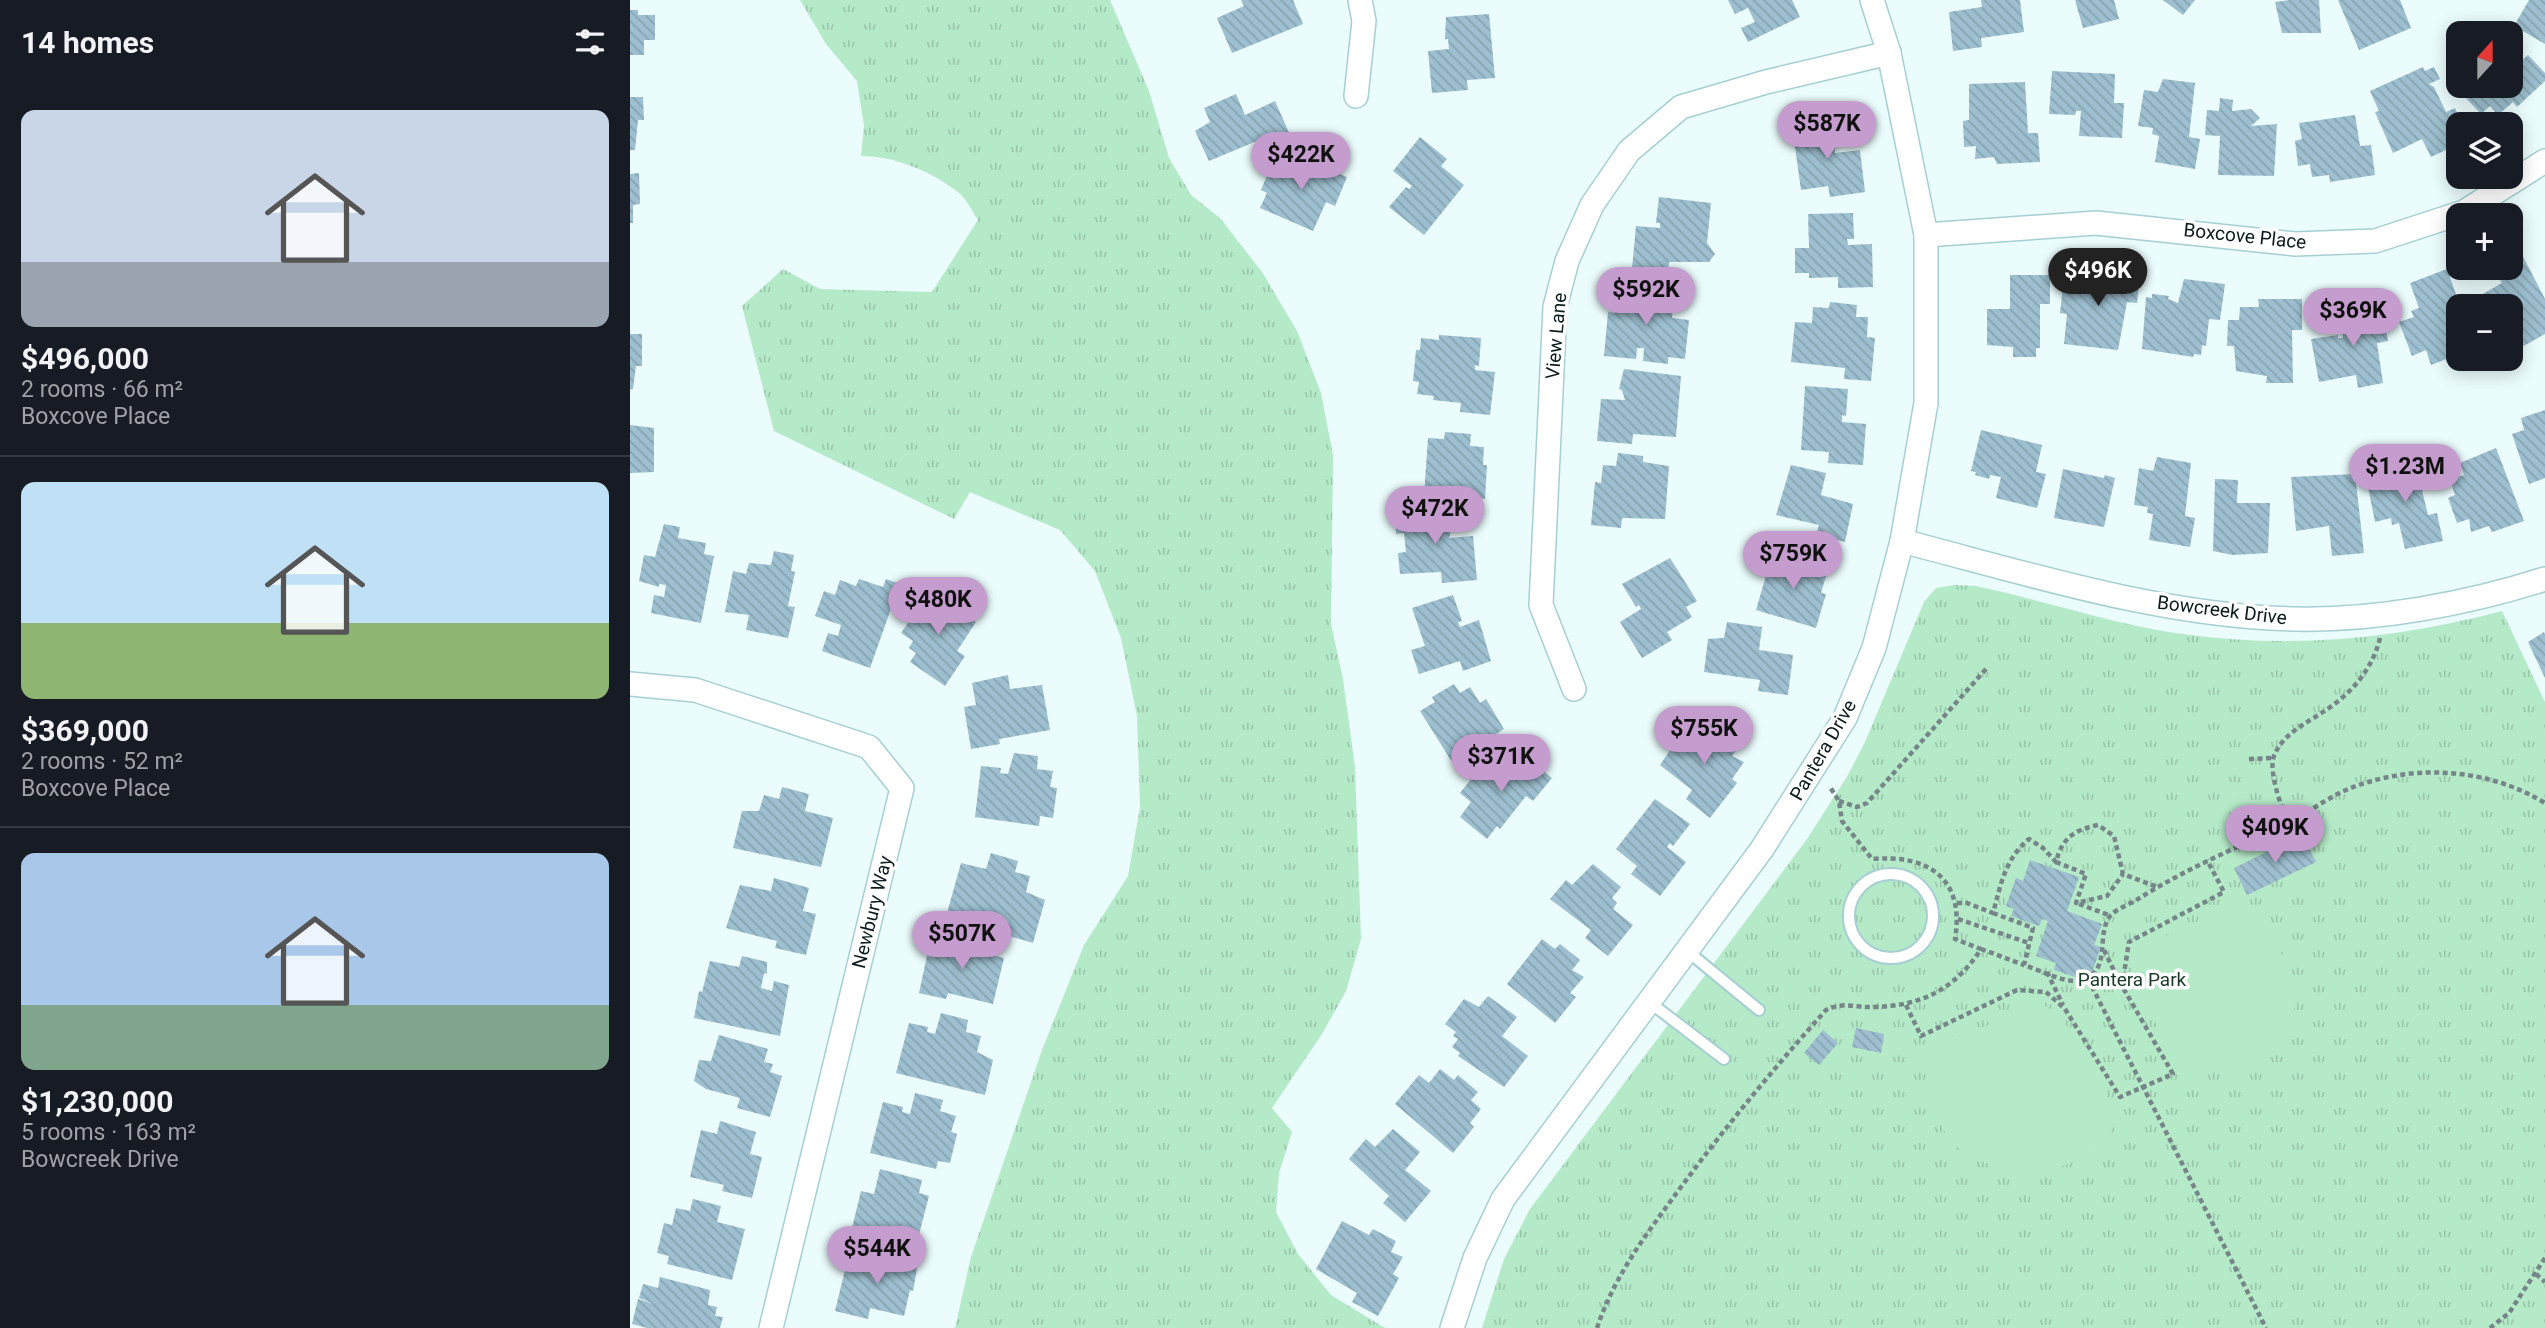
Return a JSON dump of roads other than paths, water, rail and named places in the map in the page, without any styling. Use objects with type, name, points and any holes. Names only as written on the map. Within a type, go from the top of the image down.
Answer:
[{"type":"street","points":[[1356,96],[1364,21],[1360,0]]},
{"type":"street","name":"Pantera Drive","points":[[1452,1328],[1475,1258],[1503,1199],[1762,849],[1814,771],[1845,718],[1874,648],[1902,541],[1926,403],[1926,234],[1889,53],[1872,0]]},
{"type":"street","name":"View Lane","points":[[1574,689],[1541,605],[1555,307],[1567,261],[1592,205],[1629,151],[1681,107],[1766,82],[1889,53]]},
{"type":"street","name":"Boxcove Place","points":[[1926,234],[2096,223],[2295,244],[2375,241],[2464,212],[2545,160]]},
{"type":"street","name":"Bowcreek Drive","points":[[1902,541],[2074,585],[2182,608],[2294,619],[2384,613],[2498,594],[2545,579]]},
{"type":"street","name":"Newbury Way","points":[[630,684],[695,690],[869,747],[902,788],[772,1328]]},
{"type":"lane","points":[[1895,874],[1922,887],[1930,899],[1932,925],[1919,948],[1895,958],[1882,958],[1869,953],[1852,934],[1850,905],[1856,891],[1867,881],[1895,874]]},
{"type":"lane","points":[[1686,950],[1759,1010]]},
{"type":"lane","points":[[1648,1001],[1724,1059]]},
{"type":"park label","name":"Pantera Park","points":[[2132,979]]}]
